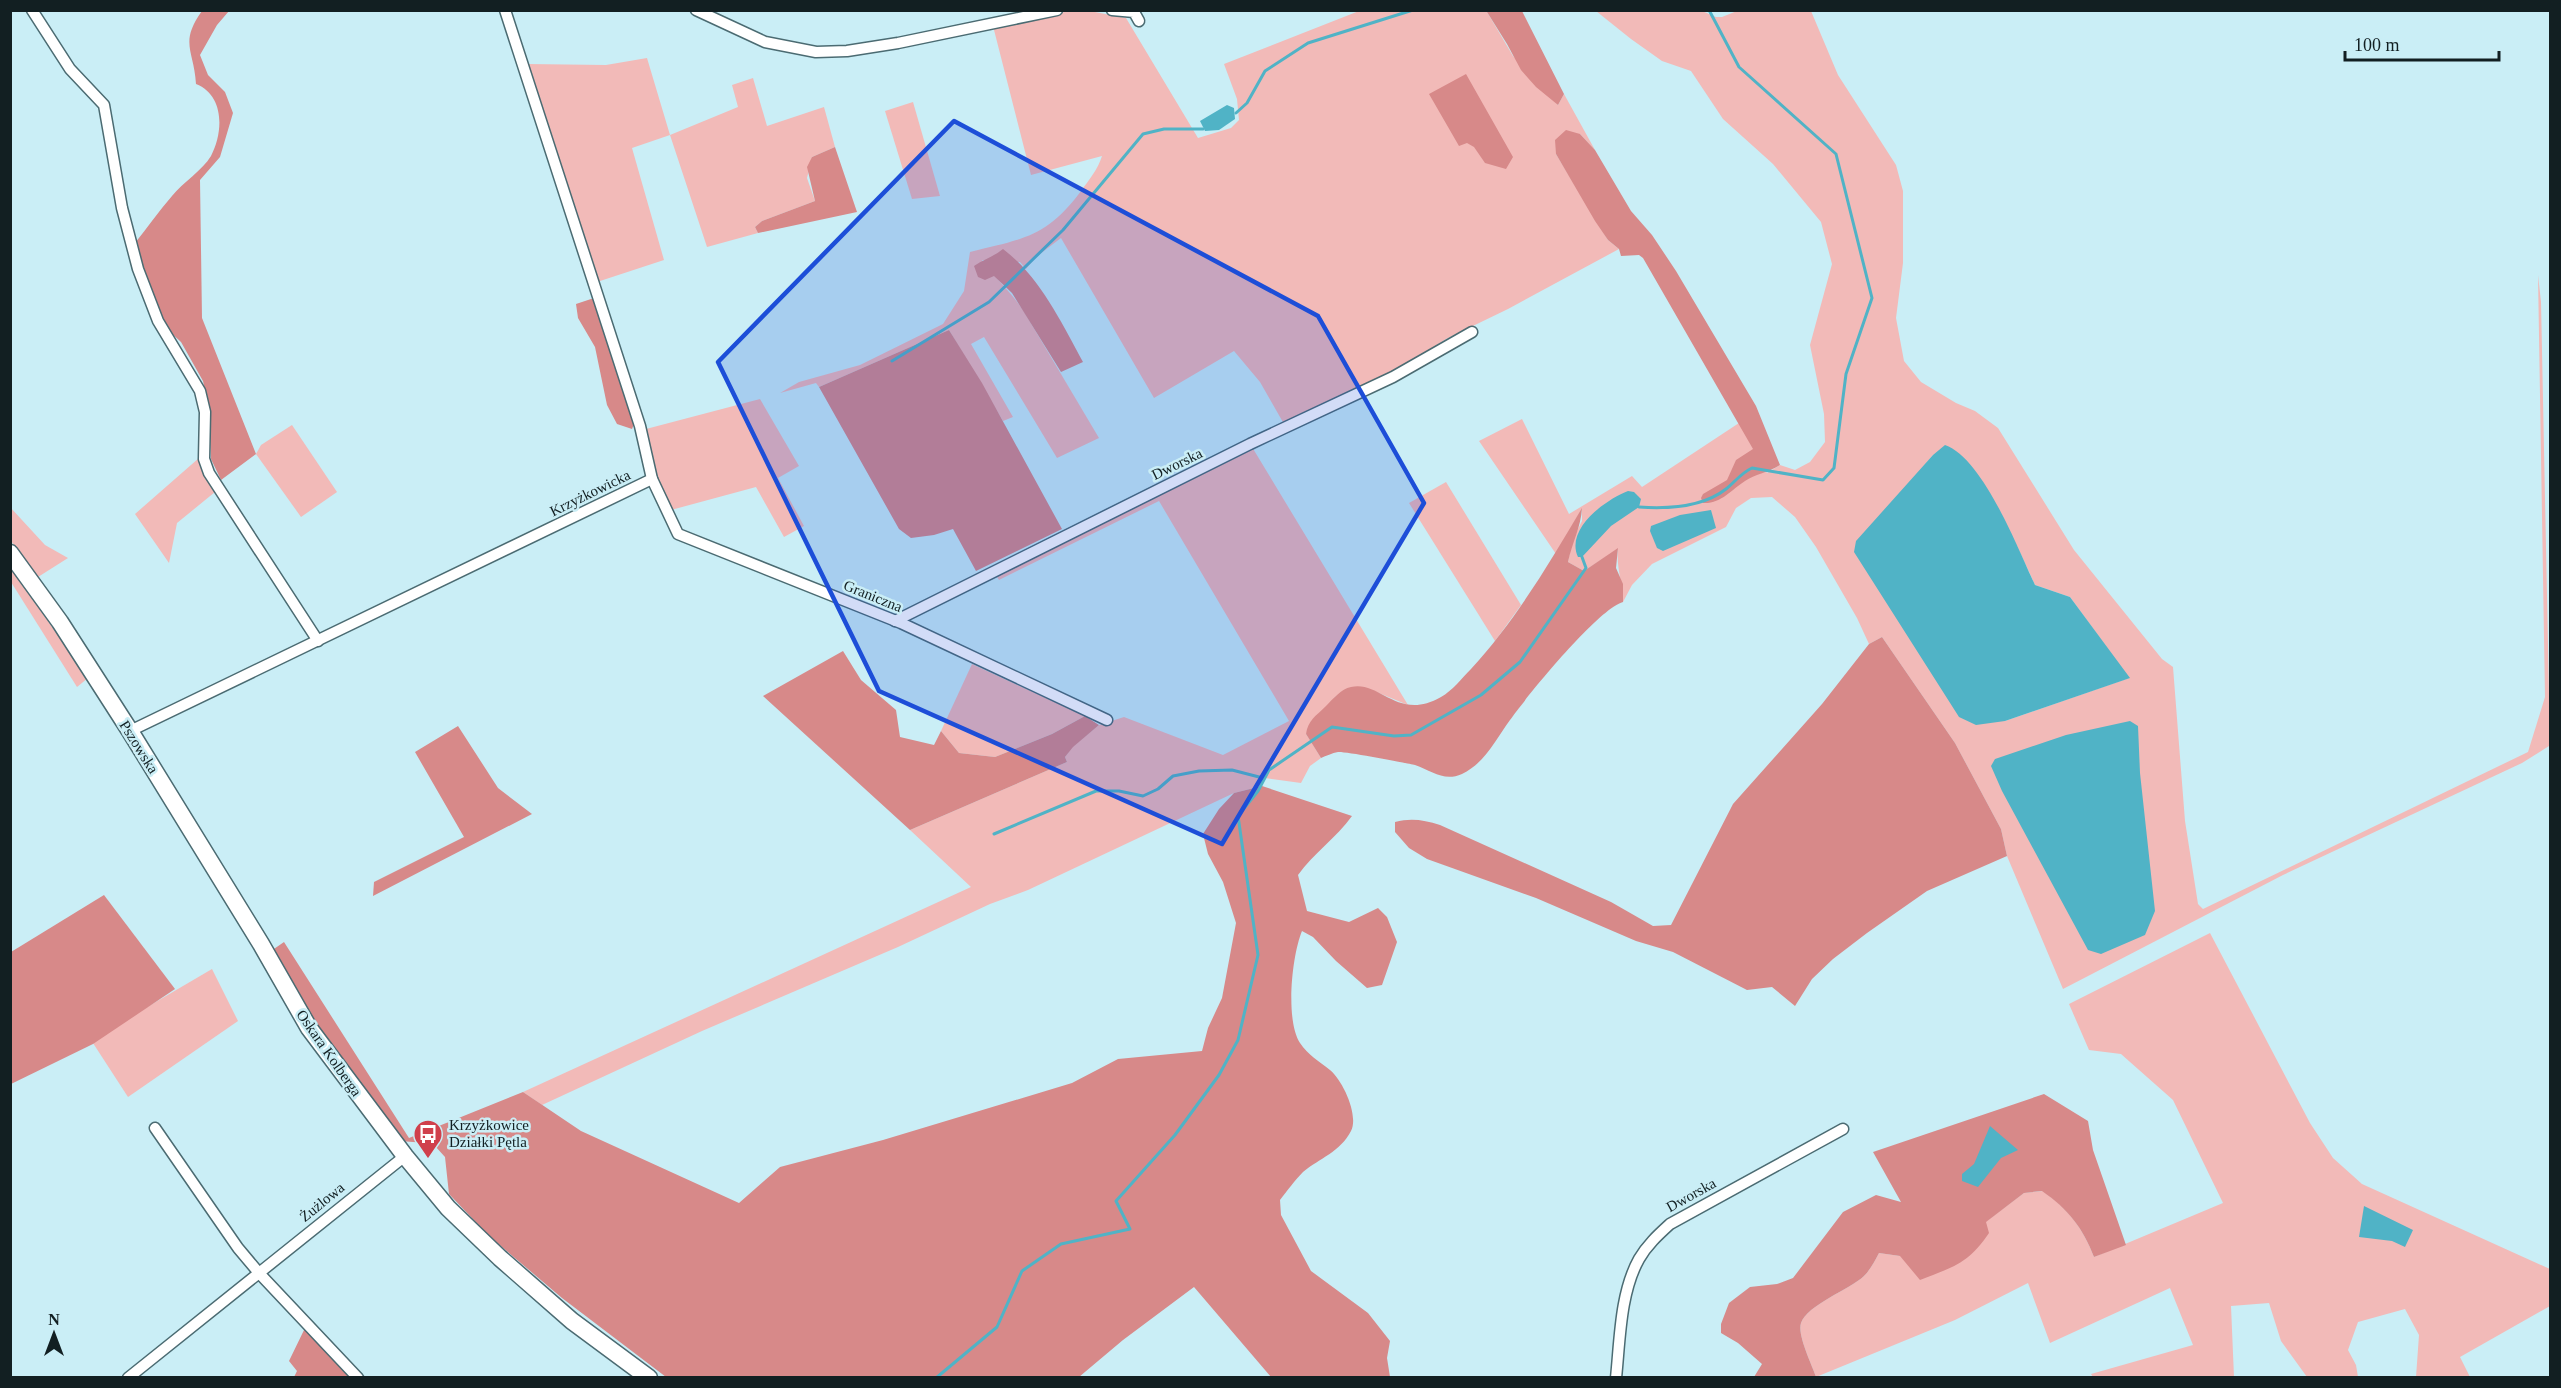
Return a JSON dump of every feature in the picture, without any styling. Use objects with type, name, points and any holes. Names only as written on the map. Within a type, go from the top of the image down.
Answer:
[{"type":"main road","name":"Pszowska","points":[[10,554],[60,622],[261,944]]},
{"type":"main road","name":"Oskara Kolberga","points":[[261,944],[309,1028],[405,1156],[448,1208],[500,1258],[572,1321],[649,1377]]},
{"type":"street","points":[[32,10],[70,69],[104,105],[123,208],[138,269],[158,321],[200,391],[205,412],[204,459],[209,473],[318,640]]},
{"type":"street","name":"Krzyżkowicka","points":[[130,731],[652,479],[640,426],[505,10]]},
{"type":"street","points":[[696,10],[765,42],[816,52],[847,51],[898,43],[1057,10]]},
{"type":"street","points":[[1112,10],[1134,12],[1139,21]]},
{"type":"street","name":"Dworska","points":[[895,621],[1393,377],[1472,332]]},
{"type":"street","name":"Graniczna","points":[[652,479],[678,534],[895,621],[1107,720]]},
{"type":"street","points":[[155,1128],[238,1248],[358,1377]]},
{"type":"street","name":"Dworska","points":[[1616,1377],[1630,1281],[1639,1260],[1652,1241],[1670,1224],[1843,1129]]},
{"type":"street","name":"Żużlowa","points":[[128,1377],[405,1156]]},
{"type":"highlighted area","points":[[954,121],[1318,316],[1424,503],[1222,844],[879,691],[718,362]]},
{"type":"shaded area","points":[[1467,10],[1487,12],[1513,56],[1558,105],[1564,94],[1595,150],[1580,134],[1556,154],[1608,240],[1619,249],[1508,309],[1446,339],[1405,366],[1284,424],[1260,382],[1234,351],[1154,398],[1061,238],[1036,257],[1026,269],[1020,262],[982,260],[1023,310],[1099,438],[1057,458],[984,337],[971,344],[1013,417],[1003,421],[949,330],[819,387],[816,383],[780,393],[799,382],[860,365],[943,324],[964,291],[970,252],[1019,239],[1045,227],[1069,206],[1096,170],[1102,156],[1031,175],[993,26],[1069,11],[1095,12],[1126,18],[1198,138],[1231,128],[1239,120],[1237,99],[1224,64],[1359,11]]},
{"type":"shaded area","points":[[202,11],[229,11],[217,25],[200,55],[208,75],[225,92],[233,113],[220,157],[200,180],[202,318],[256,454],[221,480],[211,459],[209,409],[203,381],[181,342],[169,331],[154,299],[135,243],[176,191],[198,172],[211,156],[218,136],[219,115],[216,105],[212,96],[196,84],[190,47],[191,31]]},
{"type":"shaded area","points":[[1467,11],[1522,11],[1564,94],[1558,105],[1536,87],[1521,70],[1487,12]]},
{"type":"shaded area","points":[[1596,11],[1702,11],[1722,17],[1737,11],[1811,11],[1838,75],[1896,165],[1903,191],[1903,263],[1896,318],[1904,361],[1921,382],[1956,403],[1975,411],[1998,428],[2074,550],[2162,659],[2173,667],[2185,821],[2198,904],[2203,909],[2528,752],[2545,697],[2538,275],[2541,302],[2549,746],[2522,763],[2283,875],[2063,989],[2007,856],[2001,829],[1955,743],[1882,637],[1869,644],[1857,618],[1816,547],[1795,517],[1772,497],[1751,498],[1736,508],[1726,527],[1652,564],[1632,585],[1623,602],[1618,549],[1584,571],[1568,562],[1572,541],[1582,521],[1582,509],[1556,554],[1479,441],[1522,419],[1569,514],[1632,476],[1642,487],[1739,423],[1767,473],[1780,465],[1795,470],[1810,462],[1825,442],[1824,414],[1810,345],[1832,264],[1821,222],[1773,164],[1723,119],[1691,71],[1662,61]],"holes":[[[1933,455],[2017,546],[2035,585],[2070,597],[2129,678],[2005,721],[1910,483]]]},
{"type":"shaded area","points":[[647,58],[670,135],[632,148],[664,260],[597,282],[527,64],[606,65]]},
{"type":"shaded area","points":[[1466,74],[1513,157],[1506,169],[1485,163],[1474,147],[1467,143],[1459,146],[1429,94]]},
{"type":"shaded area","points":[[753,78],[767,126],[824,107],[835,147],[812,157],[807,178],[815,201],[762,221],[755,227],[758,233],[707,247],[670,135],[738,107],[732,85]]},
{"type":"shaded area","points":[[913,102],[940,196],[912,199],[885,111]]},
{"type":"shaded area","points":[[1566,130],[1580,134],[1595,150],[1631,211],[1652,235],[1676,271],[1756,406],[1780,465],[1749,479],[1715,501],[1703,503],[1701,498],[1703,494],[1727,480],[1736,460],[1753,449],[1643,258],[1639,255],[1621,256],[1619,249],[1608,240],[1595,221],[1556,154],[1555,140]]},
{"type":"shaded area","points":[[835,147],[857,212],[758,233],[755,227],[762,221],[815,201],[807,167],[812,157]]},
{"type":"shaded area","points":[[1003,249],[1016,260],[1039,287],[1083,362],[1061,372],[1012,293],[994,276],[985,280],[978,277],[974,266]]},
{"type":"shaded area","points":[[594,298],[634,424],[632,429],[617,424],[607,405],[595,347],[578,318],[576,304]]},
{"type":"shaded area","points":[[949,330],[982,383],[1062,529],[976,571],[953,529],[934,535],[911,538],[899,529],[819,387]]},
{"type":"shaded area","points":[[760,399],[799,466],[778,478],[804,526],[784,537],[756,487],[671,510],[656,473],[646,429]]},
{"type":"shaded area","points":[[292,425],[337,492],[301,517],[256,454],[261,445]]},
{"type":"shaded area","points":[[1252,447],[1408,705],[1369,689],[1336,696],[1306,734],[1321,758],[1310,766],[1301,783],[1265,778],[1262,786],[1234,793],[1028,890],[990,904],[898,947],[702,1031],[542,1105],[523,1092],[971,887],[910,830],[1067,762],[1065,757],[1072,747],[1099,725],[1124,717],[1223,755],[1289,721],[1159,501],[999,580],[995,574]]},
{"type":"shaded area","points":[[199,458],[215,492],[177,523],[169,563],[135,514]]},
{"type":"shaded area","points":[[1446,482],[1521,605],[1495,641],[1409,503]]},
{"type":"shaded area","points":[[10,507],[45,545],[68,558],[38,577],[11,541]]},
{"type":"shaded area","points":[[1582,508],[1568,562],[1584,571],[1618,548],[1616,568],[1623,584],[1623,602],[1597,620],[1564,654],[1477,764],[1462,774],[1449,777],[1415,765],[1351,753],[1338,752],[1321,758],[1306,734],[1307,729],[1313,718],[1344,690],[1361,686],[1401,703],[1413,705],[1441,697],[1453,688],[1487,651],[1517,612]]},
{"type":"shaded area","points":[[10,567],[88,678],[77,687],[11,582]]},
{"type":"shaded area","points":[[1882,637],[1955,743],[2001,829],[2007,856],[1927,891],[1867,933],[1833,959],[1812,979],[1795,1006],[1772,987],[1747,990],[1673,952],[1636,941],[1536,898],[1427,859],[1409,848],[1395,832],[1395,822],[1407,820],[1440,825],[1611,902],[1653,926],[1671,925],[1733,804],[1822,704],[1869,644]]},
{"type":"shaded area","points":[[843,651],[861,680],[896,710],[900,737],[934,745],[941,731],[959,753],[995,757],[1052,734],[1085,716],[1099,725],[1073,747],[1065,757],[1067,762],[910,830],[763,696]]},
{"type":"shaded area","points":[[972,664],[1085,716],[1052,734],[995,757],[959,753],[941,731]]},
{"type":"shaded area","points":[[458,726],[498,788],[532,814],[373,896],[374,882],[464,837],[415,752]]},
{"type":"shaded area","points":[[1262,786],[1352,816],[1298,875],[1307,911],[1349,922],[1378,908],[1387,917],[1397,942],[1382,985],[1367,988],[1313,937],[1302,931],[1293,971],[1291,1004],[1295,1033],[1307,1051],[1330,1070],[1340,1082],[1351,1108],[1353,1124],[1351,1131],[1341,1144],[1303,1172],[1280,1200],[1281,1215],[1311,1271],[1368,1313],[1390,1341],[1387,1358],[1390,1377],[1271,1377],[1194,1287],[1123,1340],[1079,1377],[666,1377],[562,1298],[489,1236],[449,1194],[445,1157],[435,1146],[400,1141],[316,1027],[271,951],[284,942],[409,1138],[523,1092],[581,1131],[739,1203],[780,1167],[883,1140],[1072,1083],[1118,1059],[1202,1051],[1208,1028],[1222,998],[1236,923],[1223,882],[1208,854],[1203,834],[1219,809],[1234,793]]},
{"type":"shaded area","points":[[104,895],[175,989],[93,1044],[11,1084],[11,952]]},
{"type":"shaded area","points":[[2210,933],[2310,1123],[2333,1158],[2362,1184],[2550,1269],[2550,1306],[2460,1357],[2470,1377],[2416,1377],[2419,1335],[2405,1309],[2358,1322],[2348,1350],[2356,1365],[2358,1377],[2307,1377],[2281,1341],[2269,1303],[2231,1306],[2234,1377],[2093,1377],[2091,1374],[2193,1345],[2170,1288],[2050,1343],[2028,1283],[1955,1320],[1816,1377],[1801,1335],[1801,1323],[1811,1310],[1864,1276],[1879,1253],[1900,1256],[1985,1222],[2024,1193],[2043,1191],[2060,1205],[2080,1228],[2094,1257],[2223,1203],[2173,1100],[2121,1054],[2089,1050],[2069,1004]]},
{"type":"shaded area","points":[[212,969],[238,1021],[128,1097],[91,1040]]},
{"type":"shaded area","points":[[2044,1094],[2088,1121],[2093,1150],[2126,1245],[2094,1257],[2080,1228],[2060,1205],[2042,1191],[2024,1193],[1986,1222],[1989,1233],[1974,1252],[1959,1263],[1920,1280],[1900,1256],[1879,1253],[1864,1276],[1811,1310],[1805,1316],[1800,1328],[1816,1377],[1754,1377],[1762,1364],[1738,1343],[1721,1333],[1721,1324],[1729,1303],[1750,1287],[1777,1284],[1793,1278],[1843,1212],[1876,1195],[1901,1202],[1873,1152]]},
{"type":"shaded area","points":[[305,1328],[352,1377],[294,1377],[297,1371],[289,1361]]},
{"type":"water","points":[[1227,105],[1234,108],[1235,119],[1219,130],[1205,131],[1200,121]]},
{"type":"water","points":[[1945,445],[1959,453],[1973,467],[1986,486],[2009,528],[2035,585],[2070,597],[2130,678],[2005,721],[1976,725],[1959,717],[1854,552],[1856,541],[1933,455]]},
{"type":"water","points":[[1628,491],[1634,492],[1641,499],[1639,507],[1611,526],[1582,557],[1578,557],[1575,546],[1582,526],[1599,508]]},
{"type":"water","points":[[1711,510],[1716,528],[1663,551],[1657,548],[1650,531],[1651,526],[1680,515]]},
{"type":"water","points":[[2130,721],[2138,726],[2140,773],[2155,911],[2145,935],[2101,954],[2088,950],[2002,791],[1991,766],[1995,759],[2066,735]]},
{"type":"water","points":[[1990,1126],[2018,1150],[2001,1158],[1978,1187],[1962,1181],[1962,1174],[1974,1164]]},
{"type":"water","points":[[2364,1206],[2413,1230],[2405,1247],[2392,1241],[2359,1237]]},
{"type":"waterway","points":[[1236,113],[1247,103],[1265,71],[1308,43],[1413,10]]},
{"type":"waterway","points":[[1639,507],[1684,506],[1707,500],[1726,489],[1752,468],[1823,480],[1834,468],[1846,374],[1872,298],[1836,154],[1739,67],[1709,10]]},
{"type":"waterway","points":[[892,361],[989,302],[1063,230],[1143,134],[1164,129],[1203,129]]},
{"type":"waterway","points":[[936,1378],[997,1327],[1022,1271],[1061,1244],[1130,1229],[1116,1201],[1175,1135],[1219,1075],[1238,1040],[1258,955],[1238,816],[1258,791],[1269,770],[1332,727],[1394,736],[1411,735],[1481,695],[1520,662],[1586,568],[1582,557]]},
{"type":"waterway","points":[[994,834],[1096,791],[1119,791],[1143,796],[1158,789],[1173,776],[1199,771],[1232,770],[1263,778]]},
{"type":"place","name":"Krzyżkowice Działki Pętla","points":[[428,1160]]}]
